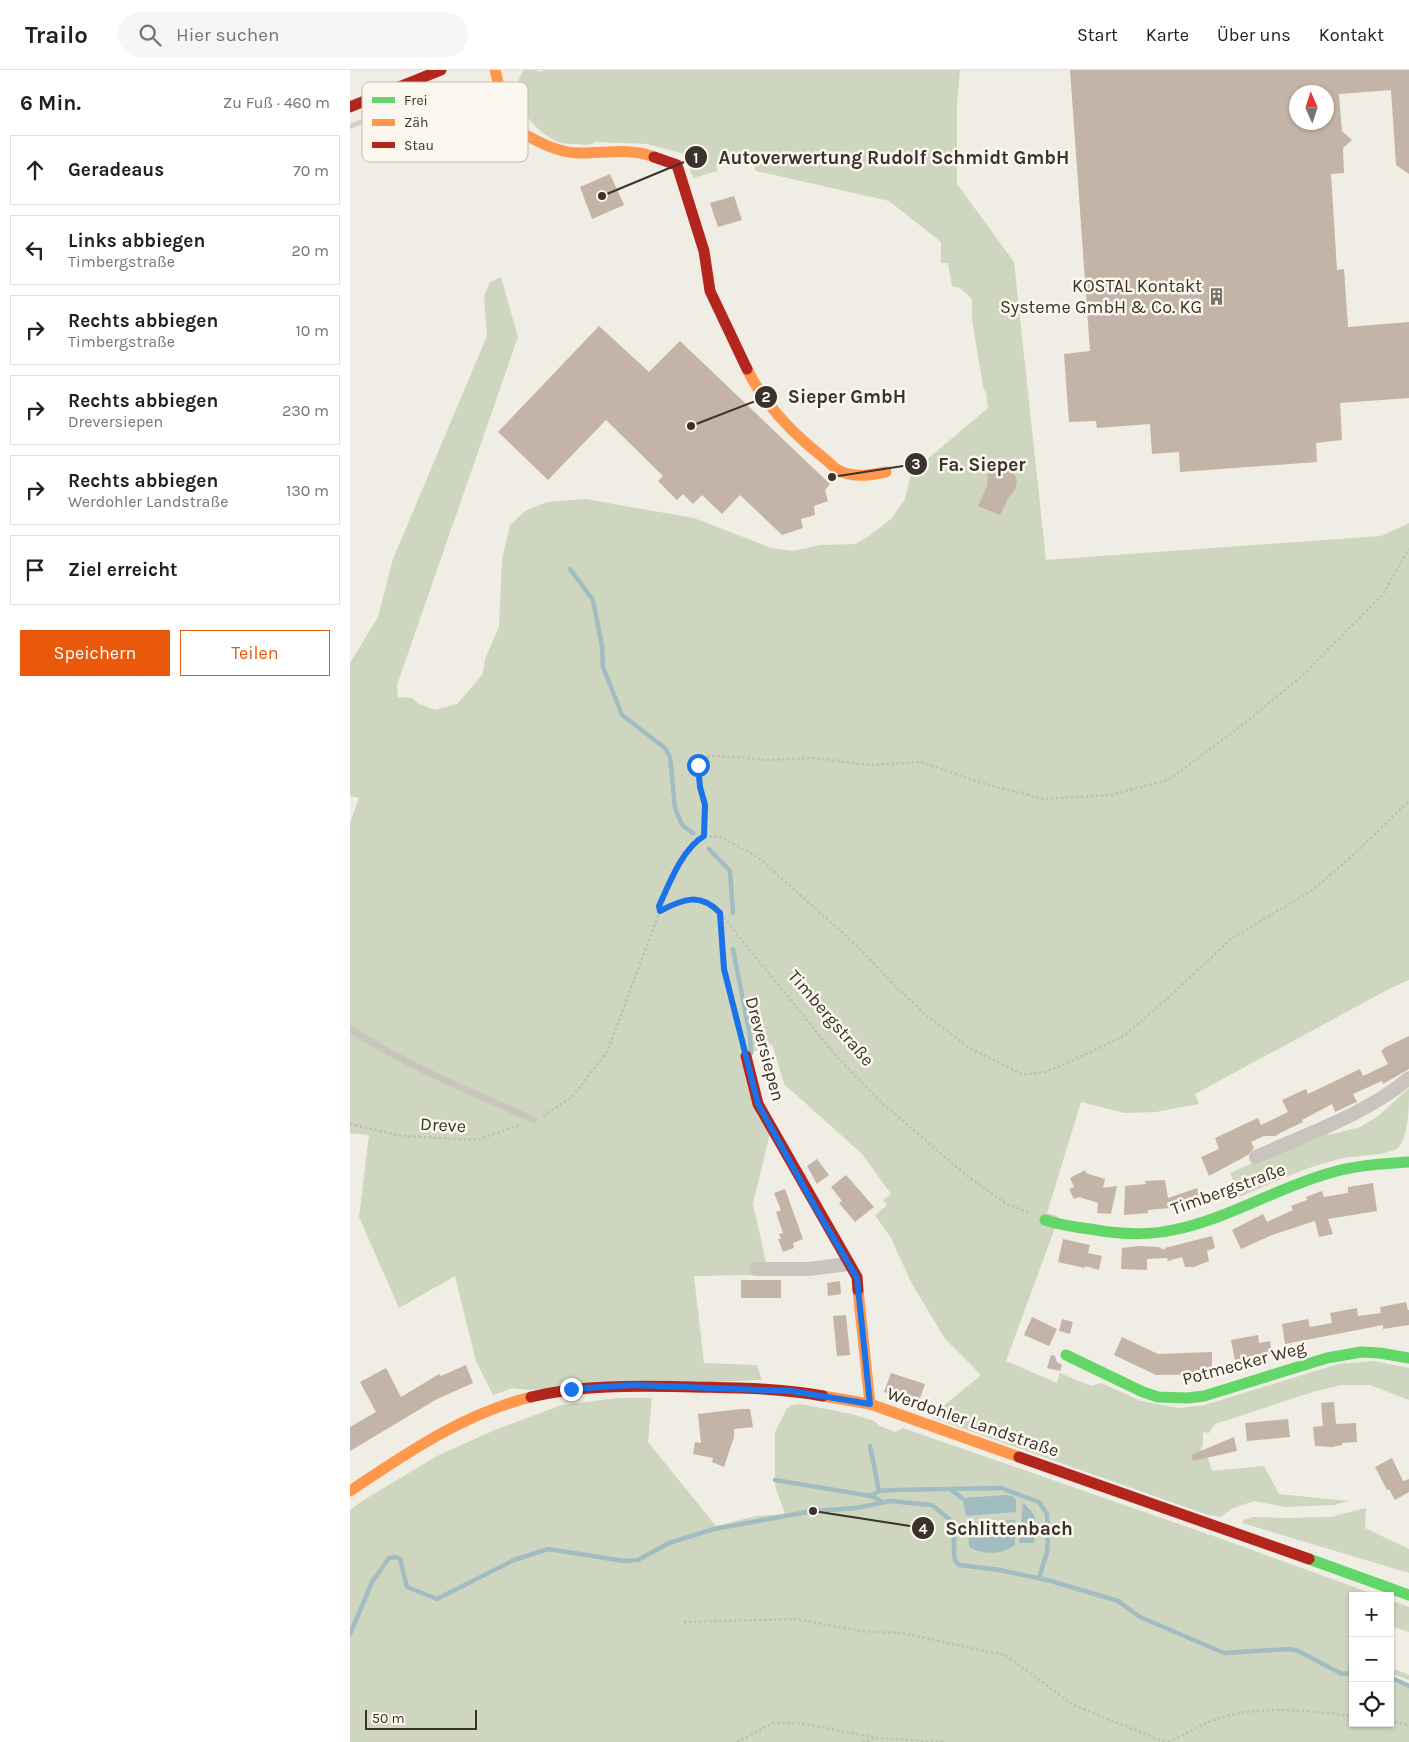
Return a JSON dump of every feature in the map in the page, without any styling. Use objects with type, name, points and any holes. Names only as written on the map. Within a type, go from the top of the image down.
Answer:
[{"type":"street","points":[[411,82],[441,70]]},
{"type":"street","points":[[350,107],[362,102]]},
{"type":"street","points":[[528,136],[555,149],[577,153],[609,151],[645,153],[677,165],[704,251],[710,291],[755,385],[782,419],[813,450],[840,471],[862,476],[886,472]]},
{"type":"street","name":"Dreversiepen","points":[[746,1056],[758,1104],[857,1278],[870,1404]]},
{"type":"street","name":"Timbergstraße","points":[[1256,1157],[1356,1112],[1381,1098],[1409,1078]]},
{"type":"street","name":"Timbergstraße","points":[[1045,1220],[1056,1224],[1101,1231],[1140,1233],[1172,1230],[1204,1221],[1319,1176],[1350,1167],[1409,1162]]},
{"type":"street","points":[[756,1269],[809,1269],[848,1264]]},
{"type":"street","name":"Potmecker Weg","points":[[1066,1355],[1143,1392],[1168,1399],[1204,1396],[1327,1358],[1361,1352],[1409,1358]]},
{"type":"street","name":"Werdohler Landstraße","points":[[350,1491],[416,1448],[456,1425],[512,1402],[571,1389],[631,1385],[791,1391],[870,1404],[1409,1595]]},
{"type":"lane","points":[[350,1029],[411,1064],[534,1120]]},
{"type":"path","points":[[704,836],[705,805],[700,787],[698,765],[703,757],[764,760],[814,758],[870,765],[921,762],[982,783],[1044,800],[1110,795],[1168,780],[1236,730],[1303,675],[1383,594],[1409,549]]},
{"type":"path","points":[[534,1120],[572,1097],[607,1052],[660,911],[659,906],[672,876],[691,847],[704,836],[720,837],[759,858],[856,945],[927,1016],[968,1046],[1023,1075],[1045,1072],[1124,1036],[1232,938],[1313,890],[1351,857],[1409,801]]},
{"type":"path","name":"Timbergstraße","points":[[660,911],[676,903],[695,899],[713,906],[836,1056],[883,1104],[965,1174],[991,1193],[1006,1203],[1045,1220]]},
{"type":"path","name":"Dreversiepen","points":[[720,913],[724,969],[746,1056]]},
{"type":"path","name":"Dreve","points":[[350,1124],[403,1136],[476,1140],[534,1120]]},
{"type":"path","points":[[684,1622],[795,1619],[860,1631],[901,1634],[1005,1655],[1073,1705],[1167,1742],[1215,1719],[1246,1712],[1302,1710],[1349,1716]]},
{"type":"path","points":[[1394,1722],[1409,1725]]},
{"type":"path","points":[[737,1742],[773,1723],[800,1723],[878,1738],[944,1742]]},
{"type":"path","points":[[862,1742],[878,1738]]},
{"type":"green space","points":[[524,70],[536,70],[538,72],[546,70],[960,70],[957,104],[957,184],[1014,262],[1046,560],[1381,536],[1409,523],[1409,980],[1195,1094],[1199,1104],[1156,1112],[1124,1113],[1081,1102],[1047,1213],[1059,1217],[1006,1361],[1057,1383],[1060,1373],[1091,1386],[1101,1383],[1141,1401],[1179,1408],[1205,1405],[1338,1364],[1373,1361],[1409,1368],[1409,1400],[1370,1385],[1342,1385],[1316,1391],[1215,1424],[1209,1433],[1203,1432],[1202,1458],[1208,1457],[1212,1471],[1264,1466],[1279,1494],[1349,1501],[1334,1505],[1285,1507],[1254,1501],[1231,1509],[1221,1517],[1208,1515],[933,1418],[936,1412],[981,1375],[945,1339],[911,1282],[891,1238],[875,1215],[887,1205],[883,1200],[891,1194],[862,1154],[784,1084],[772,1044],[750,1053],[771,1129],[753,1204],[766,1262],[756,1275],[694,1276],[704,1363],[757,1365],[762,1380],[527,1390],[513,1388],[493,1395],[476,1361],[455,1276],[399,1308],[359,1217],[369,1135],[350,1133],[350,823],[359,798],[350,796],[350,663],[378,617],[393,559],[487,336],[484,296],[490,282],[501,277],[518,337],[397,685],[398,697],[412,698],[419,704],[435,710],[457,704],[483,674],[485,659],[499,627],[502,559],[510,525],[525,511],[547,502],[585,499],[694,518],[772,548],[792,551],[821,545],[855,544],[891,519],[905,499],[911,473],[988,408],[972,319],[972,299],[960,288],[952,286],[948,263],[941,263],[941,242],[889,201],[756,171],[752,161],[726,162],[718,165],[716,163],[717,171],[693,178],[685,154],[647,144],[595,142],[585,145],[558,142],[539,130],[528,117],[528,82],[519,82]]},
{"type":"green space","points":[[362,119],[362,124],[350,129],[350,124]]},
{"type":"green space","points":[[1409,1088],[1407,1127],[1399,1147],[1388,1152],[1344,1158],[1317,1165],[1240,1197],[1230,1173],[1312,1137],[1360,1127],[1378,1116]]},
{"type":"green space","points":[[617,1398],[652,1398],[648,1442],[716,1526],[756,1516],[785,1514],[775,1486],[775,1432],[787,1408],[801,1404],[852,1414],[874,1421],[880,1426],[895,1432],[903,1428],[1368,1592],[1349,1592],[1349,1727],[1394,1727],[1394,1682],[1409,1688],[1409,1742],[350,1742],[350,1510],[437,1456],[497,1429],[562,1405]]},
{"type":"green space","points":[[1366,1508],[1365,1528],[1409,1549],[1409,1573],[1242,1523],[1244,1520],[1253,1517],[1330,1517]]},
{"type":"green space","points":[[1394,1601],[1409,1607],[1409,1632],[1394,1627]]},
{"type":"green space","points":[[1394,1669],[1409,1675],[1409,1680],[1394,1674]]},
{"type":"water","points":[[1013,1496],[1016,1500],[1016,1512],[966,1516],[962,1498]]},
{"type":"water","points":[[1023,1503],[1032,1512],[1036,1520],[1034,1543],[1019,1543]]},
{"type":"water","points":[[1015,1520],[1015,1545],[1010,1548],[1004,1551],[986,1553],[969,1547],[968,1522]]},
{"type":"building","name":"KOSTAL Kontakt Systeme GmbH & Co. KG","points":[[1070,70],[1409,70],[1409,174],[1396,165],[1391,90],[1339,94],[1342,131],[1352,140],[1343,148],[1344,173],[1331,174],[1337,270],[1344,269],[1348,327],[1409,322],[1409,398],[1340,403],[1342,440],[1316,443],[1317,462],[1180,472],[1179,452],[1152,454],[1150,424],[1097,428],[1096,421],[1069,422],[1064,354],[1090,351]]},
{"type":"building","points":[[610,174],[624,205],[592,219],[580,187]]},
{"type":"building","points":[[734,196],[742,220],[718,227],[710,203]]},
{"type":"building","points":[[599,326],[649,372],[680,341],[830,484],[825,490],[828,501],[814,506],[815,515],[801,519],[803,528],[782,535],[740,495],[722,514],[702,495],[693,504],[683,494],[677,500],[658,481],[663,476],[606,420],[548,480],[498,432]]},
{"type":"building","points":[[999,466],[1012,469],[1017,480],[1016,488],[1000,515],[978,506],[987,486],[988,474],[993,468]]},
{"type":"building","points":[[1409,1036],[1409,1069],[1383,1084],[1382,1081],[1353,1094],[1357,1102],[1335,1112],[1332,1104],[1275,1136],[1264,1136],[1251,1142],[1254,1148],[1248,1155],[1209,1176],[1201,1157],[1219,1149],[1215,1138],[1258,1118],[1261,1125],[1288,1112],[1282,1100],[1306,1089],[1308,1094],[1360,1069],[1363,1076],[1388,1064],[1381,1051]]},
{"type":"building","points":[[817,1159],[829,1175],[817,1184],[807,1166]]},
{"type":"building","points":[[1085,1170],[1086,1173],[1105,1179],[1103,1188],[1117,1186],[1111,1214],[1097,1213],[1098,1203],[1079,1197],[1074,1199],[1069,1189],[1074,1187],[1070,1178]]},
{"type":"building","points":[[846,1175],[874,1207],[855,1222],[839,1203],[842,1201],[831,1187]]},
{"type":"building","points":[[1165,1180],[1168,1198],[1197,1188],[1201,1200],[1182,1207],[1148,1210],[1148,1213],[1124,1215],[1125,1186],[1146,1184],[1145,1181]]},
{"type":"building","points":[[1373,1183],[1377,1211],[1328,1219],[1333,1234],[1319,1237],[1315,1221],[1272,1235],[1241,1249],[1232,1230],[1263,1214],[1267,1222],[1293,1210],[1291,1206],[1307,1200],[1306,1197],[1322,1191],[1324,1197],[1348,1193],[1348,1187]]},
{"type":"building","points":[[785,1189],[803,1239],[793,1243],[794,1248],[783,1252],[778,1239],[781,1239],[779,1234],[783,1233],[776,1212],[781,1210],[774,1193]]},
{"type":"building","points":[[1212,1236],[1215,1248],[1207,1251],[1209,1261],[1194,1267],[1185,1267],[1182,1257],[1168,1261],[1167,1258],[1147,1259],[1147,1270],[1121,1269],[1122,1248],[1139,1246],[1158,1247],[1165,1250],[1165,1248]]},
{"type":"building","points":[[1063,1239],[1090,1245],[1088,1253],[1102,1256],[1099,1270],[1058,1262]]},
{"type":"building","points":[[741,1280],[781,1280],[781,1298],[741,1298]]},
{"type":"building","points":[[840,1281],[841,1294],[828,1296],[827,1283]]},
{"type":"building","points":[[1406,1302],[1409,1310],[1409,1325],[1383,1329],[1383,1325],[1285,1344],[1282,1324],[1308,1319],[1310,1327],[1332,1323],[1330,1313],[1357,1308],[1358,1316],[1381,1313],[1380,1307]]},
{"type":"building","points":[[846,1315],[850,1355],[837,1356],[833,1316]]},
{"type":"building","points":[[1032,1317],[1057,1329],[1049,1346],[1024,1335]]},
{"type":"building","points":[[1062,1319],[1073,1322],[1070,1334],[1059,1331]]},
{"type":"building","points":[[1258,1335],[1259,1343],[1270,1341],[1272,1354],[1235,1360],[1231,1340]]},
{"type":"building","points":[[1122,1337],[1158,1354],[1212,1352],[1212,1374],[1156,1375],[1114,1355]]},
{"type":"building","points":[[1051,1355],[1055,1356],[1057,1362],[1062,1365],[1060,1371],[1047,1368]]},
{"type":"building","points":[[466,1365],[473,1383],[437,1399],[350,1451],[350,1427],[376,1412],[360,1382],[386,1368],[401,1397],[439,1374],[441,1376]]},
{"type":"building","points":[[891,1373],[925,1384],[918,1404],[884,1392]]},
{"type":"building","points":[[1334,1402],[1336,1424],[1356,1423],[1357,1442],[1342,1443],[1342,1445],[1332,1447],[1315,1446],[1313,1427],[1323,1426],[1321,1403]]},
{"type":"building","points":[[750,1409],[753,1427],[734,1429],[734,1437],[724,1467],[712,1462],[713,1458],[693,1454],[695,1442],[701,1443],[698,1414]]},
{"type":"building","points":[[1288,1419],[1290,1437],[1247,1441],[1245,1423]]},
{"type":"building","points":[[1234,1437],[1237,1451],[1193,1461],[1191,1455]]},
{"type":"building","points":[[1392,1458],[1403,1481],[1409,1479],[1409,1492],[1395,1500],[1389,1489],[1387,1490],[1375,1467]]},
{"type":"waterway","points":[[570,569],[593,600],[602,646],[603,667],[622,715],[665,748],[670,757],[675,808],[682,825],[693,833]]},
{"type":"waterway","points":[[709,849],[730,871],[733,913]]},
{"type":"waterway","points":[[733,949],[750,1036],[751,1053]]},
{"type":"waterway","points":[[870,1446],[879,1491]]},
{"type":"waterway","points":[[775,1480],[871,1496],[881,1501]]},
{"type":"waterway","points":[[871,1496],[879,1491],[893,1490],[1001,1488],[1039,1502],[1047,1514],[1048,1536],[1047,1552],[1039,1578]]},
{"type":"waterway","points":[[951,1490],[962,1498]]},
{"type":"waterway","points":[[350,1634],[372,1582],[389,1558],[395,1557],[400,1559],[407,1587],[437,1599],[514,1560],[548,1549],[624,1561],[638,1560],[669,1543],[714,1529],[813,1511],[857,1508],[890,1501],[932,1505],[954,1523],[954,1555],[959,1565],[1000,1570],[1051,1581],[1118,1601],[1140,1617],[1224,1653],[1289,1649],[1298,1651],[1342,1674],[1349,1673]]},
{"type":"waterway","points":[[1394,1679],[1409,1686]]},
{"type":"traffic: fast","points":[[1045,1220],[1067,1226],[1111,1232],[1131,1234],[1163,1232],[1213,1219],[1310,1179],[1340,1170],[1409,1162]]},
{"type":"traffic: fast","points":[[1066,1355],[1143,1392],[1158,1397],[1187,1398],[1204,1396],[1327,1358],[1361,1352],[1409,1358]]},
{"type":"traffic: fast","points":[[1309,1559],[1409,1595]]},
{"type":"traffic: slow","points":[[495,70],[498,82]]},
{"type":"traffic: slow","points":[[528,136],[559,150],[568,152],[635,152],[654,157]]},
{"type":"traffic: slow","points":[[747,369],[771,407],[802,440],[836,469],[857,475],[886,472]]},
{"type":"traffic: slow","points":[[858,1290],[870,1404]]},
{"type":"traffic: slow","points":[[823,1396],[870,1404],[1019,1457]]},
{"type":"traffic: slow","points":[[350,1491],[414,1449],[459,1424],[506,1404],[531,1397]]},
{"type":"traffic: jam","points":[[411,82],[441,70]]},
{"type":"traffic: jam","points":[[350,107],[362,102]]},
{"type":"traffic: jam","points":[[654,157],[677,165],[704,251],[710,291],[747,369]]},
{"type":"traffic: jam","points":[[746,1056],[758,1104],[857,1277],[858,1290]]},
{"type":"traffic: jam","points":[[531,1397],[571,1390],[633,1386],[758,1389],[791,1391],[823,1396]]},
{"type":"traffic: jam","points":[[1019,1457],[1309,1559]]},
{"type":"place","name":"Autoverwertung Rudolf Schmidt GmbH","points":[[602,196]]},
{"type":"place","name":"KOSTAL Kontakt Systeme GmbH & Co. KG","points":[[1216,296]]},
{"type":"place","name":"Sieper GmbH","points":[[691,426]]},
{"type":"place","name":"Fa. Sieper","points":[[832,477]]},
{"type":"place","name":"Schlittenbach","points":[[813,1511]]},
{"type":"route","points":[[571,1389],[631,1385],[791,1391],[870,1404],[857,1278],[758,1104],[724,969],[720,913],[713,906],[695,899],[676,903],[660,911],[659,906],[672,876],[691,847],[704,836],[705,805],[700,787],[698,765]]}]
